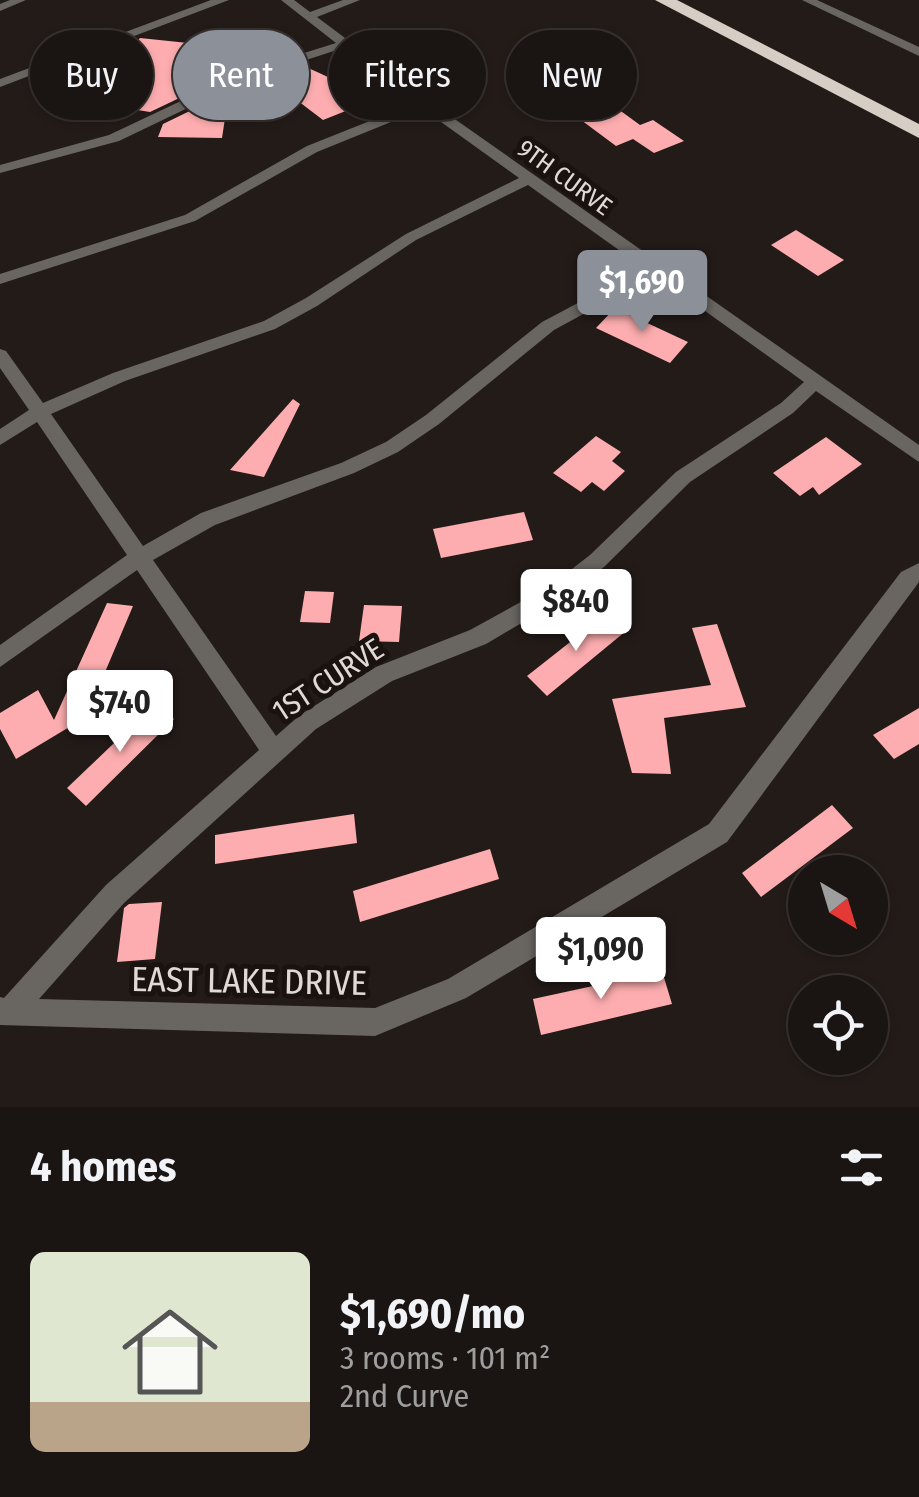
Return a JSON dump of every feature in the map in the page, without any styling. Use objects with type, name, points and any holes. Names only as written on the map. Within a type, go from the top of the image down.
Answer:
[{"type":"highway","points":[[664,0],[919,132]]},
{"type":"street","points":[[0,8],[20,0]]},
{"type":"street","points":[[0,83],[54,66],[176,12],[223,0]]},
{"type":"street","points":[[299,5],[354,0]]},
{"type":"street","points":[[808,0],[919,52]]},
{"type":"street","name":"9TH CURVE","points":[[299,5],[329,31]]},
{"type":"street","points":[[0,169],[114,138],[244,76],[329,49]]},
{"type":"street","points":[[0,279],[190,218],[312,149],[384,120]]},
{"type":"street","name":"9TH CURVE","points":[[446,120],[919,455]]},
{"type":"street","points":[[0,438],[40,413],[147,364],[246,335],[296,313],[409,238],[528,179]]},
{"type":"street","points":[[0,657],[95,585],[212,518],[334,474],[389,448],[426,424],[547,326],[654,269]]},
{"type":"street","points":[[0,355],[274,752]]},
{"type":"street","name":"1ST CURVE","points":[[5,1011],[114,894],[308,722],[384,674],[478,637],[558,592],[598,561],[682,477],[787,408],[814,383]]},
{"type":"street","name":"EAST LAKE DRIVE","points":[[5,1011],[375,1022],[457,989],[718,833],[908,578],[919,572]]},
{"type":"building","points":[[153,39],[173,41],[173,101],[153,111]]},
{"type":"building","points":[[309,68],[329,77],[329,118],[323,120],[309,109]]},
{"type":"building","points":[[173,119],[225,120],[222,138],[158,137],[163,124]]},
{"type":"building","points":[[581,120],[633,120],[640,125],[653,120],[684,141],[654,153],[633,139],[616,146]]},
{"type":"building","points":[[796,230],[844,260],[818,276],[771,245]]},
{"type":"building","points":[[615,308],[688,342],[670,363],[596,328]]},
{"type":"building","points":[[293,399],[300,404],[264,477],[230,470]]},
{"type":"building","points":[[596,436],[621,452],[612,461],[625,471],[604,491],[592,482],[581,492],[553,473]]},
{"type":"building","points":[[826,437],[862,464],[819,495],[813,487],[800,496],[773,473]]},
{"type":"building","points":[[524,512],[533,540],[441,558],[433,529]]},
{"type":"building","points":[[305,591],[334,592],[330,623],[300,622]]},
{"type":"building","points":[[107,603],[133,606],[86,717],[16,759],[0,729],[0,713],[38,690],[54,720]]},
{"type":"building","points":[[364,605],[402,606],[399,642],[359,641]]},
{"type":"building","points":[[607,613],[626,631],[547,696],[527,676]]},
{"type":"building","points":[[717,624],[746,707],[664,718],[671,774],[632,773],[612,699],[711,685],[692,628]]},
{"type":"building","points":[[155,704],[174,719],[86,806],[67,788]]},
{"type":"building","points":[[919,708],[919,744],[894,759],[873,735]]},
{"type":"building","points":[[832,805],[853,828],[817,855],[788,855],[788,877],[761,897],[742,873]]},
{"type":"building","points":[[354,814],[357,843],[215,864],[215,835]]},
{"type":"building","points":[[490,849],[499,879],[360,922],[353,891]]},
{"type":"building","points":[[162,902],[155,959],[117,962],[124,908],[129,904]]},
{"type":"building","points":[[662,971],[672,1004],[541,1035],[533,999]]}]
